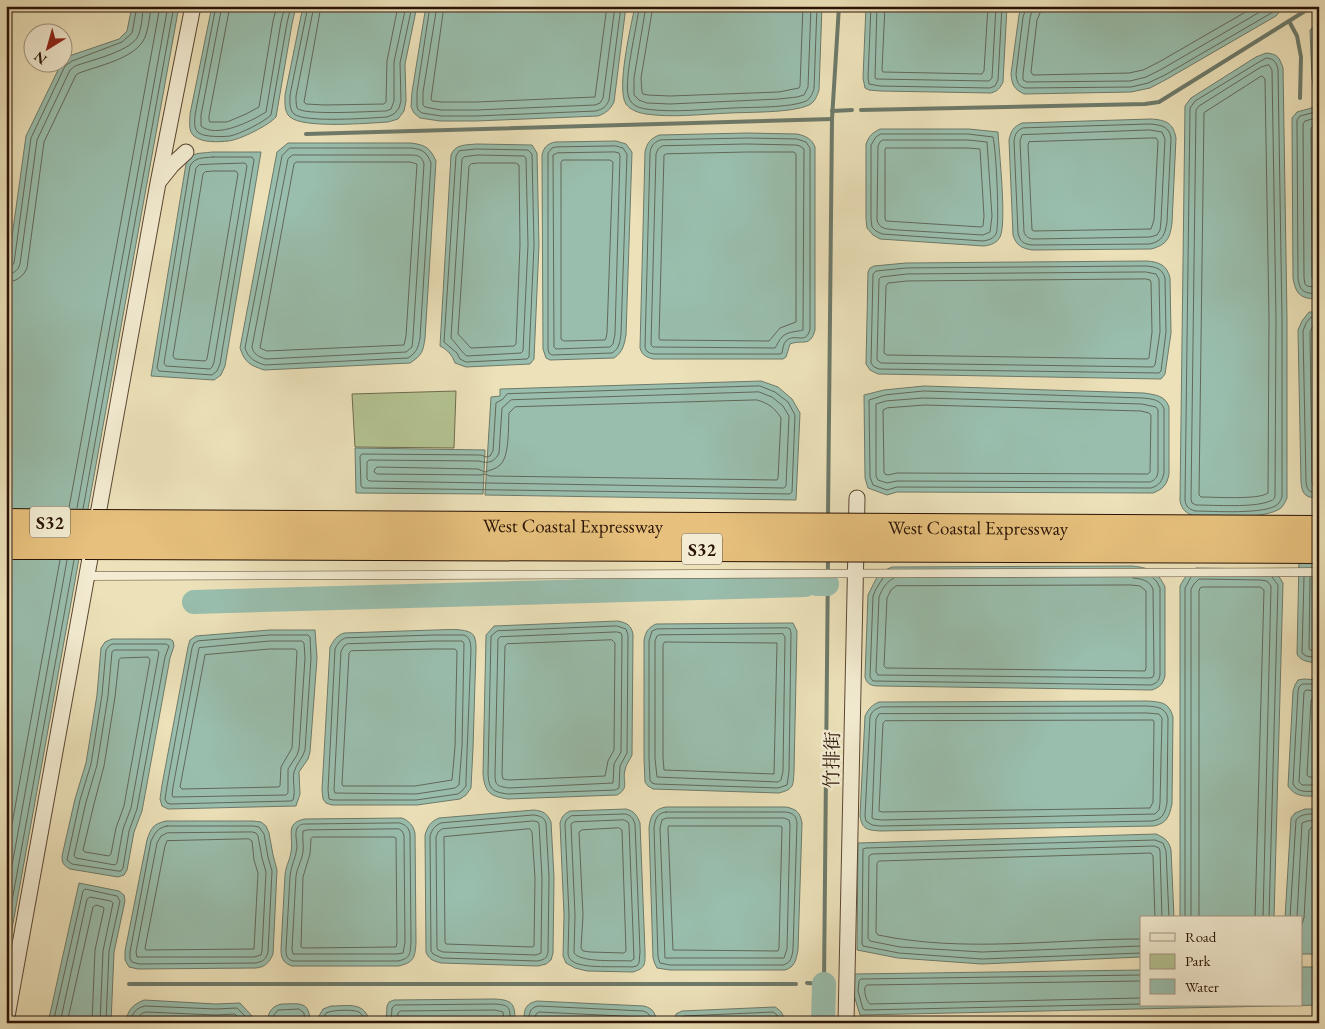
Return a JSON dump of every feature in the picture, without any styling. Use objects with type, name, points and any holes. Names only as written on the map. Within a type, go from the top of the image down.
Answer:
[{"type":"highway","name":"West Coastal Expressway","points":[[6,522],[1319,529]]},
{"type":"highway","name":"West Coastal Expressway","points":[[6,546],[1319,550]]},
{"type":"street","points":[[6,1022],[158,183],[193,6]]},
{"type":"street","points":[[158,183],[186,152]]},
{"type":"street","name":"竹排街","points":[[846,1023],[857,498]]},
{"type":"lane","points":[[87,576],[1319,572]]},
{"type":"green space","points":[[456,391],[454,448],[355,447],[352,394]]},
{"type":"water","points":[[132,6],[179,6],[6,962],[7,273],[26,136],[57,72],[72,72],[72,55],[119,39],[127,31]]},
{"type":"water","points":[[212,6],[296,6],[276,117],[254,132],[240,138],[215,142],[197,138],[192,134],[190,126],[190,114]]},
{"type":"water","points":[[303,6],[417,6],[405,64],[406,101],[404,111],[398,119],[388,122],[322,124],[297,121],[288,115],[285,107],[285,95]]},
{"type":"water","points":[[426,6],[626,6],[614,102],[608,111],[598,116],[476,121],[440,121],[420,118],[411,107]]},
{"type":"water","points":[[635,6],[822,6],[819,90],[817,97],[809,105],[802,108],[782,111],[677,116],[646,114],[635,111],[626,104],[623,96],[623,72]]},
{"type":"water","points":[[866,6],[1007,6],[1003,82],[1001,86],[991,93],[880,91],[865,88],[863,78]]},
{"type":"water","points":[[1022,6],[1284,6],[1276,16],[1150,88],[1131,92],[1024,94],[1014,86],[1011,74],[1019,15]]},
{"type":"water","points":[[1319,21],[1319,96],[1314,91],[1312,78],[1310,30]]},
{"type":"water","points":[[1266,53],[1278,57],[1283,68],[1287,319],[1287,498],[1281,508],[1264,514],[1252,516],[1194,516],[1185,511],[1180,501],[1185,106],[1191,98],[1256,57]]},
{"type":"water","points":[[1319,106],[1319,299],[1304,297],[1298,293],[1293,278],[1292,118],[1297,112]]},
{"type":"water","points":[[1151,119],[1168,123],[1173,128],[1176,138],[1172,223],[1169,237],[1164,243],[1151,249],[1032,250],[1017,244],[1013,235],[1009,140],[1014,128],[1022,123]]},
{"type":"water","points":[[880,129],[969,129],[998,132],[1003,218],[1000,237],[997,241],[984,246],[880,239],[873,235],[867,228],[866,219],[866,144],[871,135]]},
{"type":"water","points":[[797,134],[808,138],[815,147],[815,330],[813,336],[806,342],[790,344],[786,357],[783,359],[653,359],[648,357],[643,354],[640,348],[645,152],[647,146],[651,140],[659,135]]},
{"type":"water","points":[[616,141],[626,144],[632,152],[626,335],[624,345],[614,358],[550,360],[546,358],[543,349],[542,155],[546,146],[555,142]]},
{"type":"water","points":[[288,143],[411,143],[427,148],[434,157],[436,161],[424,347],[417,358],[410,363],[264,370],[252,365],[244,357],[240,348],[277,152]]},
{"type":"water","points":[[477,144],[532,145],[537,153],[539,245],[534,359],[530,364],[466,367],[455,363],[449,353],[440,346],[451,155],[458,147]]},
{"type":"water","points":[[212,152],[261,152],[225,366],[221,375],[214,380],[151,376],[186,164],[193,155]]},
{"type":"water","points":[[1155,262],[1165,267],[1170,278],[1171,333],[1165,374],[1161,379],[878,374],[870,370],[866,364],[868,272],[874,266],[906,263]]},
{"type":"water","points":[[1309,312],[1319,312],[1319,498],[1305,495],[1301,482],[1298,330]]},
{"type":"water","points":[[761,381],[778,387],[792,399],[800,413],[796,500],[485,495],[491,397],[500,396],[500,389]]},
{"type":"water","points":[[924,386],[1144,393],[1159,396],[1165,400],[1169,407],[1169,474],[1166,484],[1153,493],[897,492],[887,495],[868,488],[865,478],[864,395],[884,390]]},
{"type":"water","points":[[355,448],[485,450],[483,494],[356,493]]},
{"type":"water","points":[[1299,560],[1319,560],[1319,663],[1303,660],[1297,654]]},
{"type":"water","points":[[1132,566],[1156,573],[1165,587],[1165,676],[1161,685],[1155,689],[877,686],[870,684],[866,680],[868,595],[876,579],[883,571],[892,567]]},
{"type":"water","points":[[1196,568],[1262,569],[1278,575],[1283,583],[1274,916],[1180,916],[1180,586]]},
{"type":"water","points":[[618,621],[628,625],[633,634],[632,755],[624,774],[625,784],[623,790],[617,795],[508,799],[493,795],[485,786],[483,774],[486,635],[494,626]]},
{"type":"water","points":[[793,623],[797,631],[794,772],[792,786],[788,790],[779,793],[653,789],[648,786],[645,782],[644,758],[644,640],[649,628],[656,624]]},
{"type":"water","points":[[270,630],[315,630],[317,658],[310,752],[308,759],[299,772],[300,794],[296,806],[168,809],[162,806],[160,799],[162,785],[190,640],[196,636]]},
{"type":"water","points":[[456,630],[471,633],[475,639],[476,649],[471,788],[466,795],[460,799],[417,805],[332,805],[326,803],[323,799],[322,790],[330,647],[333,642],[344,633]]},
{"type":"water","points":[[112,639],[170,639],[173,641],[174,646],[170,658],[142,811],[134,832],[127,870],[124,875],[118,877],[70,869],[63,864],[62,858],[75,799],[86,763],[97,695],[101,648],[105,642]]},
{"type":"water","points":[[1298,680],[1319,680],[1319,796],[1306,796],[1294,793],[1288,786],[1293,691]]},
{"type":"water","points":[[1147,701],[1164,704],[1169,708],[1173,717],[1172,804],[1167,819],[1158,825],[880,831],[869,830],[862,824],[860,816],[865,716],[874,704],[879,702]]},
{"type":"water","points":[[666,807],[786,807],[795,810],[799,814],[802,823],[798,950],[796,960],[791,967],[785,970],[670,970],[657,968],[653,958],[649,828],[653,814],[658,809]]},
{"type":"water","points":[[626,809],[635,814],[640,823],[644,965],[633,972],[587,971],[575,968],[566,963],[563,956],[564,915],[560,823],[566,813],[570,811]]},
{"type":"water","points":[[1305,809],[1319,809],[1319,954],[1302,954],[1302,916],[1285,916],[1291,818],[1295,813]]},
{"type":"water","points":[[534,810],[544,813],[551,822],[554,877],[553,953],[551,960],[546,964],[538,966],[441,963],[432,960],[426,952],[425,835],[427,829],[433,821],[439,818]]},
{"type":"water","points":[[402,818],[407,820],[415,833],[416,943],[413,959],[399,966],[292,966],[286,963],[282,958],[281,949],[285,875],[292,846],[291,831],[294,824],[305,819]]},
{"type":"water","points":[[166,821],[253,821],[261,822],[266,826],[277,870],[273,954],[264,966],[256,968],[138,969],[129,967],[125,960],[125,951],[147,840],[153,827]]},
{"type":"water","points":[[1156,834],[1166,840],[1171,850],[1174,916],[1140,916],[1140,957],[982,964],[898,958],[857,950],[858,843]]},
{"type":"water","points":[[79,883],[119,891],[124,895],[125,901],[114,952],[111,1023],[48,1023]]},
{"type":"water","points":[[1302,967],[1319,967],[1319,1005],[1302,1005]]},
{"type":"water","points":[[1140,970],[1140,1006],[1273,1006],[860,1015],[853,992],[854,974]]},
{"type":"water","points":[[495,999],[510,1002],[515,1012],[515,1023],[386,1023],[387,1006],[389,1002],[394,1000]]},
{"type":"water","points":[[144,1000],[216,1004],[240,1003],[252,1016],[250,1023],[125,1023],[131,1008]]},
{"type":"water","points":[[537,1001],[644,1006],[654,1012],[657,1023],[524,1023],[527,1006]]},
{"type":"water","points":[[298,1004],[306,1007],[310,1023],[267,1023],[271,1010],[275,1006]]},
{"type":"water","points":[[331,1006],[355,1006],[360,1008],[368,1016],[370,1023],[319,1023],[319,1016],[323,1009]]},
{"type":"water","points":[[775,1007],[782,1014],[784,1023],[674,1023],[676,1014],[682,1011]]},
{"type":"water","points":[[1269,1019],[1283,1023],[1161,1023]]},
{"type":"waterway","points":[[828,516],[832,119],[839,6]]},
{"type":"waterway","points":[[861,110],[1145,104],[1159,102],[1313,6]]},
{"type":"waterway","points":[[1289,21],[1297,36],[1301,57],[1300,98]]},
{"type":"waterway","points":[[832,111],[852,110]]},
{"type":"waterway","points":[[306,134],[832,119]]},
{"type":"waterway","points":[[807,983],[824,984],[828,558]]},
{"type":"waterway","points":[[817,584],[827,584]]},
{"type":"waterway","points":[[194,602],[805,585]]},
{"type":"waterway","points":[[129,984],[796,984]]},
{"type":"waterway","points":[[823,1023],[824,984]]}]
